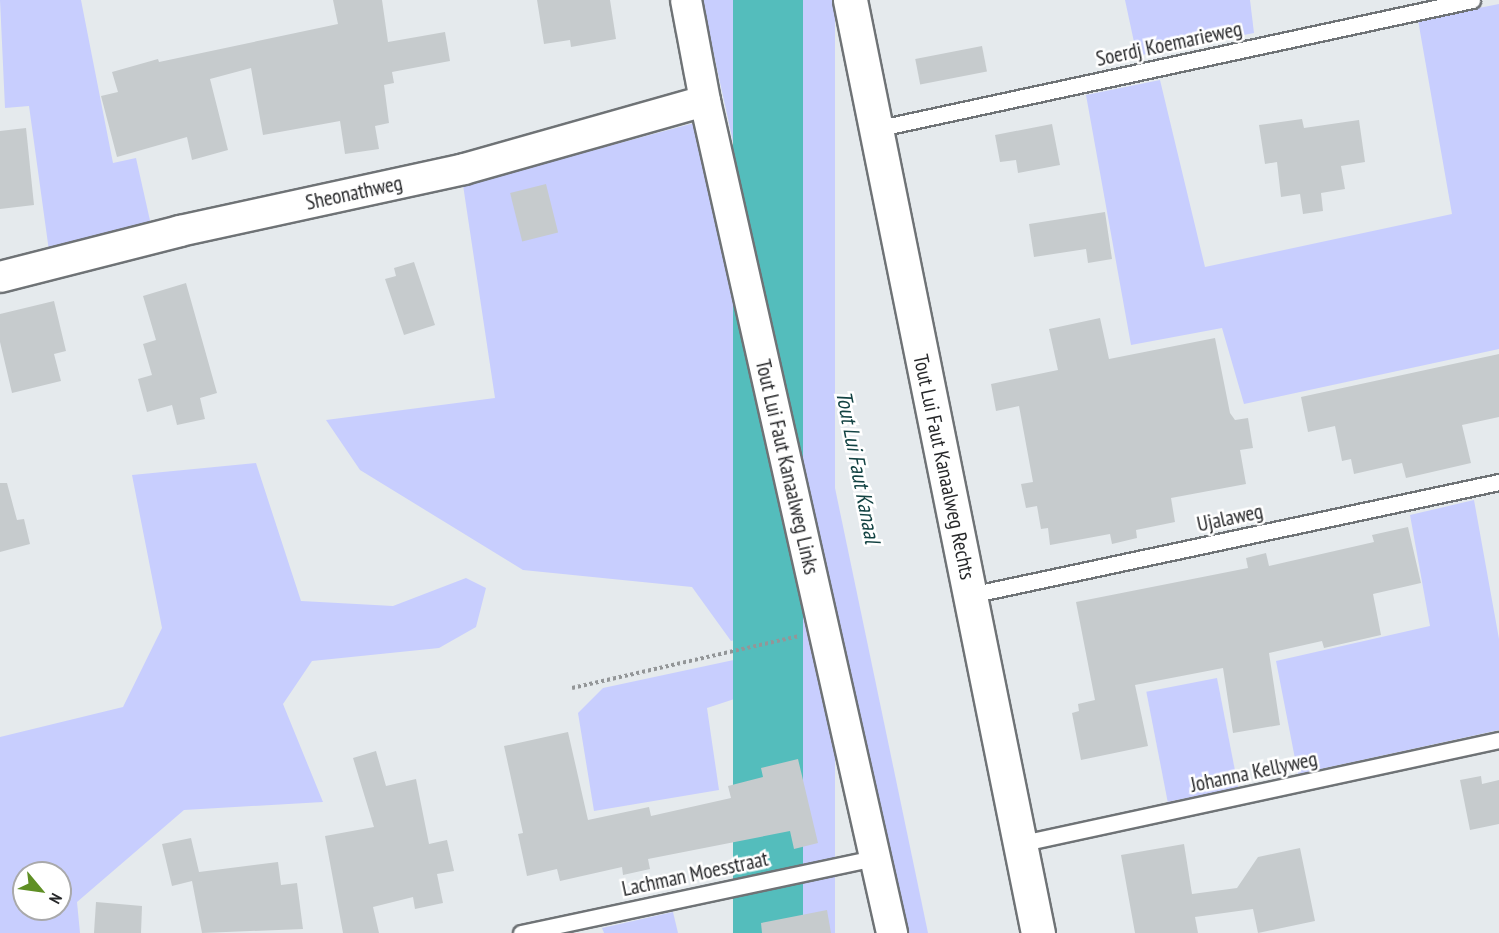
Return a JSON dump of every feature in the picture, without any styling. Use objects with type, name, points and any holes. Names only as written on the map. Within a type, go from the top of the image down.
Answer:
[{"type":"street","name":"Tout Lui Faut Kanaalweg Links","points":[[686,0],[705,101],[823,630],[878,857],[892,933]]},
{"type":"street","name":"Tout Lui Faut Kanaalweg Rechts","points":[[849,0],[970,595],[1018,844],[1038,933]]},
{"type":"street","name":"Sheonathweg","points":[[0,277],[180,231],[464,169],[705,101]]},
{"type":"lane","name":"Soerdj Koemarieweg","points":[[875,129],[1472,0]]},
{"type":"lane","name":"Ujalaweg","points":[[970,595],[1499,482]]},
{"type":"lane","name":"Johanna Kellyweg","points":[[1018,844],[1499,740]]},
{"type":"lane","name":"Lachman Moesstraat","points":[[521,933],[878,857]]},
{"type":"path","points":[[572,688],[823,630]]},
{"type":"shaded area","points":[[0,0],[81,0],[113,163],[136,158],[151,225],[49,251],[29,106],[5,108]]},
{"type":"shaded area","points":[[702,0],[733,0],[928,933],[906,933]]},
{"type":"shaded area","points":[[803,0],[835,0],[835,933],[803,933]]},
{"type":"shaded area","points":[[1125,0],[1250,0],[1254,33],[1137,56]]},
{"type":"shaded area","points":[[1499,4],[1499,349],[1244,404],[1222,328],[1131,345],[1086,95],[1160,80],[1205,267],[1452,214],[1418,20]]},
{"type":"shaded area","points":[[698,122],[808,619],[731,641],[692,587],[523,570],[360,470],[326,420],[495,398],[463,185]]},
{"type":"shaded area","points":[[256,463],[301,601],[393,606],[466,578],[486,588],[476,627],[439,648],[312,661],[283,704],[323,802],[184,810],[77,902],[80,933],[0,933],[0,737],[123,707],[162,628],[132,475]]},
{"type":"shaded area","points":[[1474,500],[1499,639],[1499,730],[1298,774],[1276,661],[1430,626],[1410,515]]},
{"type":"shaded area","points":[[813,643],[820,671],[707,708],[719,790],[594,811],[578,713],[603,688]]},
{"type":"shaded area","points":[[1217,678],[1238,788],[1168,802],[1146,692]]},
{"type":"shaded area","points":[[673,912],[678,933],[604,933],[602,928]]},
{"type":"water","points":[[733,0],[803,0],[803,933],[733,933]]},
{"type":"building","points":[[333,0],[382,0],[388,42],[445,32],[450,61],[392,72],[394,83],[384,85],[389,123],[375,126],[379,149],[345,154],[340,121],[263,135],[251,68],[210,79],[228,150],[192,160],[187,137],[117,157],[101,96],[118,92],[112,72],[158,59],[159,62],[338,24]]},
{"type":"building","points":[[537,0],[610,0],[616,39],[571,47],[570,40],[544,44]]},
{"type":"building","points":[[982,46],[987,72],[920,84],[915,59]]},
{"type":"building","points":[[1302,119],[1304,128],[1359,120],[1365,162],[1341,166],[1345,189],[1321,193],[1323,211],[1303,214],[1300,194],[1281,197],[1277,162],[1265,164],[1259,125]]},
{"type":"building","points":[[1052,124],[1060,165],[1018,173],[1016,160],[1000,162],[995,135]]},
{"type":"building","points":[[26,128],[34,205],[0,209],[0,131]]},
{"type":"building","points":[[546,184],[558,233],[522,241],[510,193]]},
{"type":"building","points":[[1105,212],[1112,259],[1088,263],[1086,249],[1034,257],[1029,224]]},
{"type":"building","points":[[414,262],[435,325],[404,335],[385,279],[396,276],[394,268]]},
{"type":"building","points":[[186,283],[217,393],[200,398],[205,419],[177,425],[172,405],[147,412],[138,379],[152,375],[143,344],[156,340],[143,296]]},
{"type":"building","points":[[54,301],[66,351],[54,354],[61,381],[12,393],[0,342],[0,314]]},
{"type":"building","points":[[1100,318],[1109,359],[1215,338],[1230,413],[1235,420],[1248,418],[1253,448],[1240,450],[1246,484],[1171,498],[1175,522],[1136,530],[1137,538],[1112,544],[1110,534],[1050,545],[1048,528],[1041,529],[1037,506],[1026,508],[1021,484],[1033,482],[1019,406],[996,411],[991,384],[1058,370],[1049,329]]},
{"type":"building","points":[[1499,354],[1499,417],[1462,425],[1471,463],[1406,478],[1402,463],[1354,474],[1351,459],[1342,461],[1335,426],[1308,432],[1301,397]]},
{"type":"building","points":[[0,483],[7,483],[17,520],[24,519],[30,544],[0,552]]},
{"type":"building","points":[[1408,527],[1421,583],[1373,594],[1381,635],[1324,648],[1322,641],[1269,653],[1280,725],[1233,733],[1223,668],[1135,685],[1148,746],[1081,760],[1072,713],[1079,711],[1078,704],[1095,700],[1076,602],[1248,568],[1246,558],[1266,553],[1269,566],[1374,542],[1372,535]]},
{"type":"building","points":[[568,732],[588,820],[649,807],[651,816],[731,798],[728,786],[763,777],[761,768],[798,759],[818,843],[794,849],[790,831],[648,859],[650,869],[623,875],[622,867],[560,881],[557,869],[527,876],[518,834],[523,833],[504,746]]},
{"type":"building","points":[[376,751],[386,786],[416,779],[429,844],[447,840],[454,871],[437,874],[443,903],[415,909],[413,897],[373,907],[379,933],[343,933],[325,836],[374,827],[353,758]]},
{"type":"building","points":[[1481,776],[1482,784],[1499,780],[1499,824],[1470,830],[1460,780]]},
{"type":"building","points":[[191,838],[199,872],[278,862],[281,885],[297,883],[303,929],[202,933],[192,881],[172,886],[162,844]]},
{"type":"building","points":[[1184,844],[1192,894],[1237,888],[1258,857],[1300,848],[1315,921],[1258,933],[1253,909],[1195,917],[1198,933],[1135,933],[1121,855]]},
{"type":"building","points":[[96,902],[142,906],[141,933],[94,933]]},
{"type":"building","points":[[827,910],[831,933],[762,933],[761,923]]},
{"type":"water label","name":"Tout Lui Faut Kanaal","points":[[858,467]]}]
